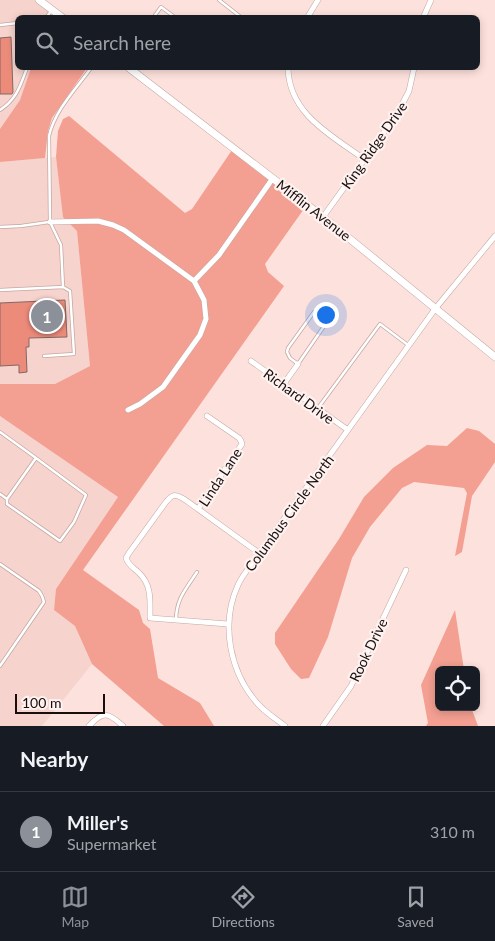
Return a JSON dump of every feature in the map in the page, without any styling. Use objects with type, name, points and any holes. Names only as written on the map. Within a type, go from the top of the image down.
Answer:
[{"type":"street","points":[[41,0],[59,15]]},
{"type":"street","points":[[309,15],[318,0]]},
{"type":"street","points":[[424,15],[431,0]]},
{"type":"street","name":"Mifflin Avenue","points":[[132,70],[323,217],[495,357]]},
{"type":"street","points":[[288,70],[294,96],[305,113],[322,129],[364,159]]},
{"type":"street","name":"King Ridge Drive","points":[[323,217],[397,114],[406,98],[414,70]]},
{"type":"street","points":[[194,281],[219,255],[273,178]]},
{"type":"street","points":[[50,222],[98,221],[124,230],[194,281],[204,300],[206,319],[200,335],[163,387],[140,404],[128,410]]},
{"type":"street","name":"Columbus Circle North","points":[[285,726],[258,704],[245,686],[237,670],[229,638],[228,624],[237,587],[259,553],[435,309],[495,236]]},
{"type":"street","name":"Richard Drive","points":[[251,361],[348,430]]},
{"type":"street","points":[[284,385],[298,364]]},
{"type":"street","name":"Linda Lane","points":[[208,416],[239,438],[242,444],[198,510],[259,553]]},
{"type":"street","points":[[198,510],[180,497],[172,496],[126,558],[127,562],[143,577],[148,586],[150,618],[228,624]]},
{"type":"street","name":"Rook Drive","points":[[323,726],[351,686],[406,570]]},
{"type":"street","points":[[89,726],[98,717],[105,715],[112,717],[122,726]]},
{"type":"lane","points":[[219,0],[238,15]]},
{"type":"lane","points":[[155,15],[161,7],[172,15]]},
{"type":"lane","points":[[48,15],[52,9]]},
{"type":"lane","points":[[0,26],[15,24]]},
{"type":"lane","points":[[0,110],[12,101],[18,92],[26,70]]},
{"type":"lane","points":[[63,287],[61,245],[50,222],[49,136],[60,110],[89,70]]},
{"type":"lane","points":[[0,227],[50,222]]},
{"type":"lane","points":[[0,290],[63,287],[70,291],[74,354],[44,356]]},
{"type":"lane","points":[[314,312],[317,312],[329,319],[298,364],[290,358],[287,352],[288,348],[314,312]]},
{"type":"lane","points":[[317,409],[380,324],[409,345]]},
{"type":"lane","points":[[0,432],[36,458],[86,495],[74,522],[60,541],[7,504],[7,499],[36,458]]},
{"type":"lane","points":[[0,494],[7,499]]},
{"type":"lane","points":[[0,564],[39,591],[44,602],[0,666]]},
{"type":"lane","points":[[176,620],[178,602],[197,572]]},
{"type":"shaded area","points":[[0,0],[39,0],[55,15],[15,15],[15,70],[30,70],[20,100],[0,129]]},
{"type":"shaded area","points":[[30,70],[86,70],[52,118],[48,131],[45,158],[0,162],[0,129],[20,100]]},
{"type":"shaded area","points":[[69,116],[185,213],[192,209],[232,150],[306,206],[265,264],[268,272],[284,286],[83,570],[139,610],[143,623],[150,629],[158,678],[200,703],[214,726],[164,726],[92,664],[75,626],[54,610],[56,589],[118,497],[0,416],[0,384],[55,384],[90,366],[77,231],[63,217],[56,157],[58,131],[63,119]]},
{"type":"shaded area","points":[[56,157],[63,216],[77,231],[90,366],[55,384],[0,384],[0,162]]},
{"type":"shaded area","points":[[0,416],[118,497],[56,589],[54,610],[75,626],[92,664],[42,726],[0,726]]},
{"type":"shaded area","points":[[467,428],[479,431],[495,444],[495,462],[472,496],[462,552],[455,556],[467,493],[464,488],[414,482],[402,488],[370,527],[352,558],[328,637],[309,678],[301,679],[291,669],[275,644],[275,633],[339,539],[364,497],[393,468],[427,445],[447,446]]},
{"type":"shaded area","points":[[455,610],[463,666],[435,666],[435,711],[472,711],[478,726],[426,726],[428,723],[421,685]]},
{"type":"building","points":[[11,37],[13,92],[12,94],[0,94],[0,38]]},
{"type":"building","points":[[65,300],[67,337],[29,338],[29,347],[26,347],[27,372],[19,373],[19,365],[0,366],[0,303]]},
{"type":"place","name":"Miller's","points":[[47,316]]}]
